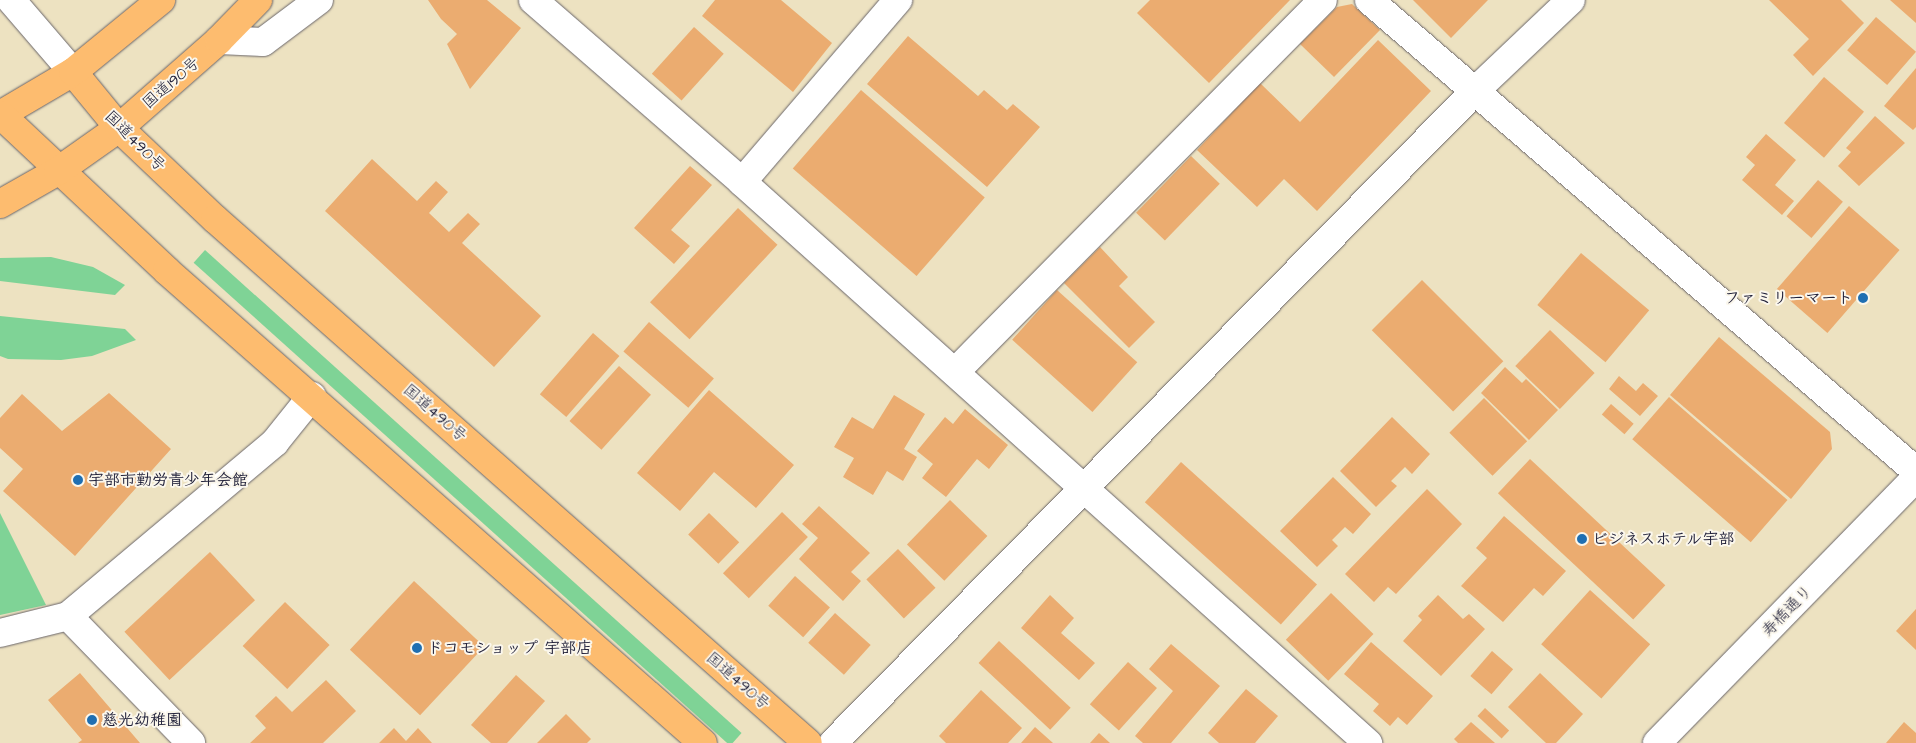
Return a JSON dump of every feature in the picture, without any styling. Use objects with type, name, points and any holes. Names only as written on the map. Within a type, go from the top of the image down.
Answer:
[{"type":"highway","points":[[161,0],[73,72],[0,115],[167,272],[312,396],[703,743]]},
{"type":"highway","name":"国道190号","points":[[0,204],[58,170],[119,128],[220,40],[258,0]]},
{"type":"highway","name":"国道490号","points":[[73,72],[119,128],[215,219],[808,743]]},
{"type":"street","points":[[11,0],[73,72]]},
{"type":"street","points":[[220,40],[263,42],[319,0]]},
{"type":"street","points":[[533,0],[742,182],[1368,743]]},
{"type":"street","points":[[742,182],[898,0]]},
{"type":"street","points":[[954,372],[1323,0]]},
{"type":"street","points":[[1369,0],[1916,471]]},
{"type":"street","points":[[833,743],[1086,490],[1475,91],[1571,0]]},
{"type":"street","points":[[0,633],[68,616],[275,442],[312,396]]},
{"type":"street","name":"寿橋通り","points":[[1657,743],[1916,478]]},
{"type":"street","points":[[68,616],[191,743]]},
{"type":"green space","points":[[205,250],[742,733],[733,743],[727,743],[194,263]]},
{"type":"green space","points":[[51,257],[93,267],[125,285],[115,295],[0,281],[0,258]]},
{"type":"green space","points":[[0,316],[125,329],[136,340],[92,356],[61,360],[8,359],[0,356]]},
{"type":"green space","points":[[0,513],[46,605],[0,615]]},
{"type":"building","points":[[428,0],[487,0],[521,28],[470,89],[447,44],[457,34],[441,19]]},
{"type":"building","points":[[715,0],[781,0],[832,43],[793,92],[702,16]]},
{"type":"building","points":[[1150,0],[1290,0],[1209,83],[1137,13]]},
{"type":"building","points":[[1413,0],[1488,0],[1451,38]]},
{"type":"building","points":[[1769,0],[1841,0],[1864,23],[1813,76],[1793,55],[1809,39]]},
{"type":"building","points":[[1890,0],[1916,0],[1916,23]]},
{"type":"building","points":[[1352,4],[1380,30],[1334,77],[1300,44],[1337,7]]},
{"type":"building","points":[[1876,17],[1916,52],[1887,85],[1847,50]]},
{"type":"building","points":[[694,27],[724,54],[682,101],[652,74]]},
{"type":"building","points":[[908,36],[978,96],[984,90],[1007,110],[1013,104],[1040,127],[987,187],[867,84]]},
{"type":"building","points":[[1378,40],[1431,91],[1317,211],[1284,179],[1257,207],[1197,150],[1260,83],[1300,122]]},
{"type":"building","points":[[1916,68],[1916,127],[1913,130],[1884,106]]},
{"type":"building","points":[[1824,77],[1864,112],[1824,158],[1784,123]]},
{"type":"building","points":[[861,90],[985,198],[917,276],[793,168]]},
{"type":"building","points":[[1875,116],[1905,143],[1859,186],[1838,166],[1851,152],[1846,148]]},
{"type":"building","points":[[1766,134],[1796,160],[1775,185],[1794,201],[1782,215],[1742,180],[1755,165],[1746,157]]},
{"type":"building","points":[[1191,156],[1220,184],[1165,241],[1136,213]]},
{"type":"building","points":[[372,159],[417,201],[436,181],[448,192],[429,213],[449,232],[468,213],[480,224],[462,243],[541,316],[494,367],[325,211]]},
{"type":"building","points":[[690,166],[712,185],[671,230],[690,246],[674,264],[634,228]]},
{"type":"building","points":[[1818,180],[1843,202],[1811,238],[1787,216]]},
{"type":"building","points":[[1849,206],[1900,250],[1827,333],[1777,289]]},
{"type":"building","points":[[738,208],[777,245],[690,339],[650,302]]},
{"type":"building","points":[[1100,247],[1128,277],[1119,286],[1155,322],[1129,348],[1064,283]]},
{"type":"building","points":[[1581,253],[1649,310],[1605,362],[1537,305]]},
{"type":"building","points":[[1422,280],[1503,361],[1453,412],[1372,330]]},
{"type":"building","points":[[1057,290],[1137,362],[1092,412],[1012,340]]},
{"type":"building","points":[[649,322],[714,378],[688,408],[623,351]]},
{"type":"building","points":[[1550,330],[1595,373],[1560,409],[1515,366]]},
{"type":"building","points":[[593,333],[619,356],[566,417],[540,394]]},
{"type":"building","points":[[1719,337],[1830,432],[1832,449],[1791,499],[1670,395]]},
{"type":"building","points":[[619,366],[651,395],[601,450],[569,421]]},
{"type":"building","points":[[1505,367],[1522,383],[1526,379],[1558,410],[1529,440],[1481,393]]},
{"type":"building","points":[[1619,376],[1636,391],[1643,383],[1658,396],[1640,416],[1609,389]]},
{"type":"building","points":[[709,390],[794,465],[756,508],[714,472],[680,511],[637,473]]},
{"type":"building","name":"宇部市勤労青少年会館","points":[[109,393],[171,449],[75,556],[3,491],[23,469],[0,448],[0,418],[22,394],[62,431]]},
{"type":"building","points":[[894,395],[925,414],[904,449],[917,457],[903,481],[887,471],[873,495],[843,477],[854,458],[834,447],[852,417],[873,429]]},
{"type":"building","points":[[1669,397],[1787,500],[1751,542],[1632,439]]},
{"type":"building","points":[[1484,398],[1527,441],[1492,476],[1449,433]]},
{"type":"building","points":[[1611,404],[1634,424],[1624,434],[1602,415]]},
{"type":"building","points":[[965,409],[1008,445],[989,469],[977,459],[946,497],[922,478],[933,464],[917,451],[945,417],[953,424]]},
{"type":"building","points":[[1392,417],[1430,454],[1412,474],[1405,467],[1391,481],[1397,486],[1376,507],[1340,471]]},
{"type":"building","name":"ビジネスホテル宇部","points":[[1530,459],[1665,585],[1633,620],[1498,493]]},
{"type":"building","points":[[1181,462],[1317,584],[1281,625],[1145,502]]},
{"type":"building","points":[[1333,477],[1371,514],[1353,534],[1345,527],[1332,540],[1338,546],[1317,567],[1280,531]]},
{"type":"building","points":[[1427,489],[1462,524],[1396,594],[1388,587],[1374,602],[1345,574]]},
{"type":"building","points":[[950,500],[987,536],[944,581],[907,545]]},
{"type":"building","points":[[819,506],[870,553],[851,572],[861,581],[843,601],[799,559],[818,538],[802,524]]},
{"type":"building","points":[[782,512],[808,537],[749,598],[723,573]]},
{"type":"building","points":[[709,513],[739,542],[718,564],[688,535]]},
{"type":"building","points":[[1504,516],[1566,571],[1543,596],[1534,588],[1503,622],[1461,586],[1487,558],[1476,548]]},
{"type":"building","points":[[898,549],[936,588],[904,618],[866,580]]},
{"type":"building","points":[[210,552],[255,600],[169,680],[124,632]]},
{"type":"building","points":[[795,576],[830,607],[803,637],[768,606]]},
{"type":"building","name":"ドコモショップ 宇部店","points":[[414,581],[484,646],[420,715],[350,650]]},
{"type":"building","points":[[1590,590],[1650,644],[1601,698],[1541,644]]},
{"type":"building","points":[[1331,593],[1373,634],[1328,681],[1286,640]]},
{"type":"building","points":[[1050,595],[1074,618],[1061,633],[1095,663],[1079,680],[1021,628]]},
{"type":"building","points":[[1438,595],[1463,619],[1469,614],[1485,629],[1441,676],[1403,641],[1422,620],[1418,616]]},
{"type":"building","points":[[285,602],[330,645],[287,689],[243,646]]},
{"type":"building","points":[[1916,609],[1916,650],[1896,631]]},
{"type":"building","points":[[835,613],[871,645],[844,675],[808,643]]},
{"type":"building","points":[[999,641],[1071,708],[1050,730],[979,663]]},
{"type":"building","points":[[1371,642],[1433,696],[1407,725],[1398,717],[1390,726],[1373,711],[1379,704],[1344,674]]},
{"type":"building","points":[[1171,644],[1220,686],[1171,743],[1143,743],[1135,736],[1173,691],[1149,669]]},
{"type":"building","points":[[1492,651],[1513,669],[1491,694],[1470,676]]},
{"type":"building","points":[[1128,662],[1157,688],[1119,730],[1090,704]]},
{"type":"building","name":"慈光幼稚園","points":[[80,673],[140,743],[78,743],[82,740],[48,700]]},
{"type":"building","points":[[1540,673],[1583,714],[1556,743],[1546,743],[1508,707]]},
{"type":"building","points":[[516,675],[545,701],[507,743],[491,743],[471,725]]},
{"type":"building","points":[[326,680],[356,711],[323,743],[250,743],[266,728],[255,716],[276,696],[292,712]]},
{"type":"building","points":[[1246,689],[1278,716],[1255,743],[1219,743],[1208,733]]},
{"type":"building","points":[[981,690],[1022,728],[1008,743],[946,743],[939,736]]},
{"type":"building","points":[[1485,708],[1509,731],[1502,739],[1477,716]]},
{"type":"building","points":[[566,714],[591,739],[587,743],[537,743]]},
{"type":"building","points":[[1471,722],[1495,743],[1458,743],[1454,739]]},
{"type":"building","points":[[1904,722],[1916,733],[1916,743],[1886,743]]},
{"type":"building","points":[[1035,727],[1053,743],[1021,743]]},
{"type":"building","points":[[394,728],[406,741],[418,728],[432,743],[379,743]]},
{"type":"building","points":[[1099,733],[1110,743],[1090,743]]},
{"type":"place","name":"ファミリーマート","points":[[1863,298]]},
{"type":"place","name":"宇部市勤労青少年会館","points":[[78,480]]},
{"type":"place","name":"ビジネスホテル宇部","points":[[1582,539]]},
{"type":"place","name":"ドコモショップ 宇部店","points":[[417,648]]},
{"type":"place","name":"慈光幼稚園","points":[[92,720]]}]
